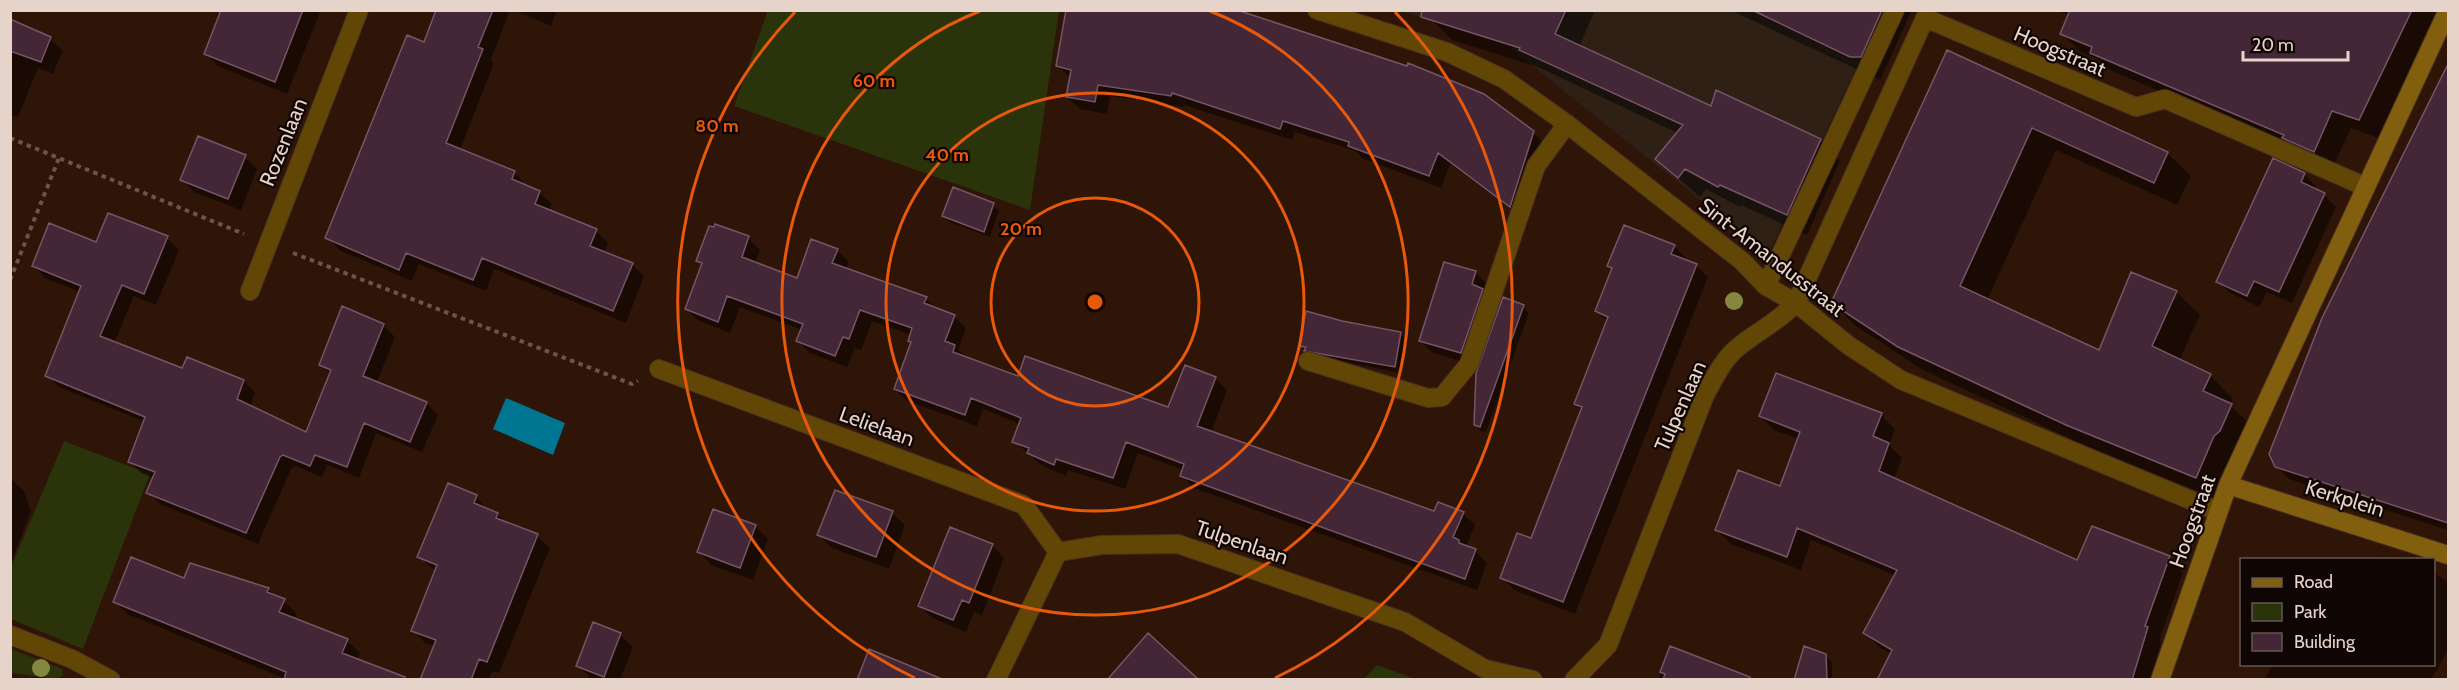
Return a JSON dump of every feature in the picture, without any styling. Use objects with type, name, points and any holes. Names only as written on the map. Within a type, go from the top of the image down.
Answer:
[{"type":"street","name":"Rozenlaan","points":[[250,291],[359,10]]},
{"type":"street","name":"Sint-Amandusstraat","points":[[1317,10],[1447,52],[1504,79],[1567,124],[1742,261],[1766,286],[1796,303],[1848,345],[1901,380],[2217,512]]},
{"type":"street","points":[[1766,286],[1894,10]]},
{"type":"street","name":"Hoogstraat","points":[[2160,680],[2228,485],[2448,10]]},
{"type":"street","name":"Hoogstraat","points":[[1796,303],[1925,18],[2136,107],[2165,99],[2366,187]]},
{"type":"street","points":[[1308,361],[1428,398],[1442,397],[1469,364],[1536,166],[1567,124]]},
{"type":"street","name":"Tulpenlaan","points":[[1574,680],[1608,645],[1705,395],[1719,371],[1736,349],[1780,319],[1796,303]]},
{"type":"street","name":"Lelielaan","points":[[659,369],[1024,505],[1058,552]]},
{"type":"street","name":"Kerkplein","points":[[2228,485],[2448,555]]},
{"type":"street","name":"Tulpenlaan","points":[[1058,552],[1102,545],[1178,544],[1405,622],[1485,669],[1533,680]]},
{"type":"street","points":[[996,680],[1058,552]]},
{"type":"street","points":[[10,634],[72,659],[111,680]]},
{"type":"path","points":[[10,138],[267,243],[632,384],[659,369]]},
{"type":"path","points":[[10,280],[59,158]]},
{"type":"shaded area","points":[[1401,11],[1883,11],[1768,254],[1511,49],[1513,46]]},
{"type":"green space","points":[[768,10],[1059,11],[1030,210],[734,106]]},
{"type":"green space","points":[[64,441],[150,474],[83,649],[11,619],[11,567]]},
{"type":"green space","points":[[11,649],[62,669],[63,675],[57,679],[11,673]]},
{"type":"green space","points":[[1377,665],[1415,679],[1364,679]]},
{"type":"water","points":[[506,398],[565,423],[553,455],[493,429]]},
{"type":"building","points":[[221,10],[303,10],[275,82],[204,54]]},
{"type":"building","points":[[436,10],[493,10],[478,47],[483,49],[446,143],[515,171],[512,179],[540,191],[535,204],[597,229],[590,246],[633,263],[613,311],[482,258],[473,280],[406,253],[399,270],[325,238],[407,35],[424,42]]},
{"type":"building","points":[[1066,10],[1237,10],[1407,66],[1408,63],[1484,94],[1534,131],[1510,207],[1438,153],[1429,176],[1348,146],[1349,142],[1283,121],[1280,129],[1172,93],[1171,96],[1098,85],[1095,102],[1066,97],[1071,70],[1056,66]]},
{"type":"building","points":[[1422,10],[1566,10],[1555,34],[1711,106],[1716,90],[1821,139],[1787,215],[1720,185],[1718,187],[1685,169],[1678,178],[1655,159],[1683,125],[1519,50],[1520,48],[1421,17]]},
{"type":"building","points":[[1752,10],[1882,10],[1861,57],[1850,57]]},
{"type":"building","points":[[2070,10],[2412,10],[2359,120],[2332,111],[2314,152],[2282,138],[2284,135],[2090,53],[2092,47],[2060,34]]},
{"type":"building","points":[[10,19],[51,37],[41,62],[10,51]]},
{"type":"building","points":[[1947,50],[2168,152],[2154,183],[2032,128],[1960,286],[2099,350],[2131,272],[2177,291],[2152,346],[2211,374],[2203,391],[2232,404],[2220,431],[2214,436],[2196,478],[2066,425],[1898,347],[1831,303]]},
{"type":"building","points":[[2448,64],[2448,523],[2275,467],[2269,454],[2322,318]]},
{"type":"building","points":[[198,136],[246,155],[228,199],[180,180]]},
{"type":"building","points":[[2273,158],[2305,173],[2301,182],[2325,193],[2279,292],[2254,281],[2247,296],[2216,282]]},
{"type":"building","points":[[953,187],[994,203],[984,232],[942,216]]},
{"type":"building","points":[[108,213],[168,236],[144,294],[122,285],[100,336],[182,368],[187,357],[244,380],[237,399],[306,432],[331,370],[319,365],[342,306],[384,324],[363,376],[427,402],[410,442],[364,423],[347,467],[315,455],[310,466],[283,455],[280,457],[246,533],[146,493],[155,472],[128,462],[145,417],[45,376],[81,286],[32,266],[49,223],[96,242]]},
{"type":"building","points":[[715,224],[749,236],[742,257],[797,278],[811,239],[838,249],[832,263],[927,297],[924,303],[955,315],[945,341],[955,345],[953,352],[1018,376],[1025,356],[1168,407],[1185,365],[1216,377],[1197,426],[1434,511],[1438,502],[1464,512],[1453,537],[1459,540],[1459,543],[1476,549],[1465,579],[1180,476],[1184,464],[1126,442],[1113,478],[1056,459],[1054,465],[1027,453],[1029,448],[1012,442],[1021,418],[971,398],[965,415],[894,389],[911,342],[908,341],[912,328],[860,310],[849,339],[843,337],[835,356],[796,341],[803,324],[727,296],[718,322],[685,309],[702,263],[696,261],[709,226],[714,227]]},
{"type":"building","points":[[1624,225],[1675,245],[1671,254],[1697,264],[1563,602],[1500,578],[1517,533],[1531,538],[1582,407],[1574,404],[1608,317],[1595,311],[1612,268],[1607,266]]},
{"type":"building","points":[[1444,262],[1476,271],[1472,284],[1483,289],[1461,353],[1419,341]]},
{"type":"building","points":[[1503,297],[1524,305],[1480,427],[1474,425],[1476,373]]},
{"type":"building","points":[[1306,311],[1342,321],[1401,332],[1395,367],[1304,351],[1306,347],[1299,346]]},
{"type":"building","points":[[1776,373],[1882,413],[1873,436],[1889,443],[1879,471],[2077,560],[2092,526],[2170,556],[2145,626],[2148,627],[2132,680],[1877,680],[1892,650],[1863,633],[1897,570],[1797,528],[1787,557],[1715,530],[1738,470],[1780,486],[1800,432],[1759,416]]},
{"type":"building","points":[[448,483],[477,495],[474,503],[498,513],[496,518],[538,534],[487,662],[479,659],[471,680],[420,680],[436,640],[411,631],[437,565],[417,557]]},
{"type":"building","points":[[835,490],[893,511],[876,557],[817,535]]},
{"type":"building","points":[[713,509],[756,525],[740,568],[697,552]]},
{"type":"building","points":[[950,527],[993,544],[969,603],[962,600],[953,620],[918,606]]},
{"type":"building","points":[[131,557],[184,578],[190,563],[269,588],[267,592],[285,599],[279,612],[348,639],[342,653],[405,677],[404,680],[284,680],[286,672],[113,602]]},
{"type":"building","points":[[593,622],[621,633],[604,677],[576,666]]},
{"type":"building","points":[[1148,633],[1199,680],[1107,680]]},
{"type":"building","points":[[1670,646],[1750,677],[1750,680],[1663,680],[1665,674],[1660,672]]},
{"type":"building","points":[[1804,646],[1826,654],[1827,680],[1794,680]]},
{"type":"building","points":[[869,649],[942,679],[942,680],[857,680]]}]
